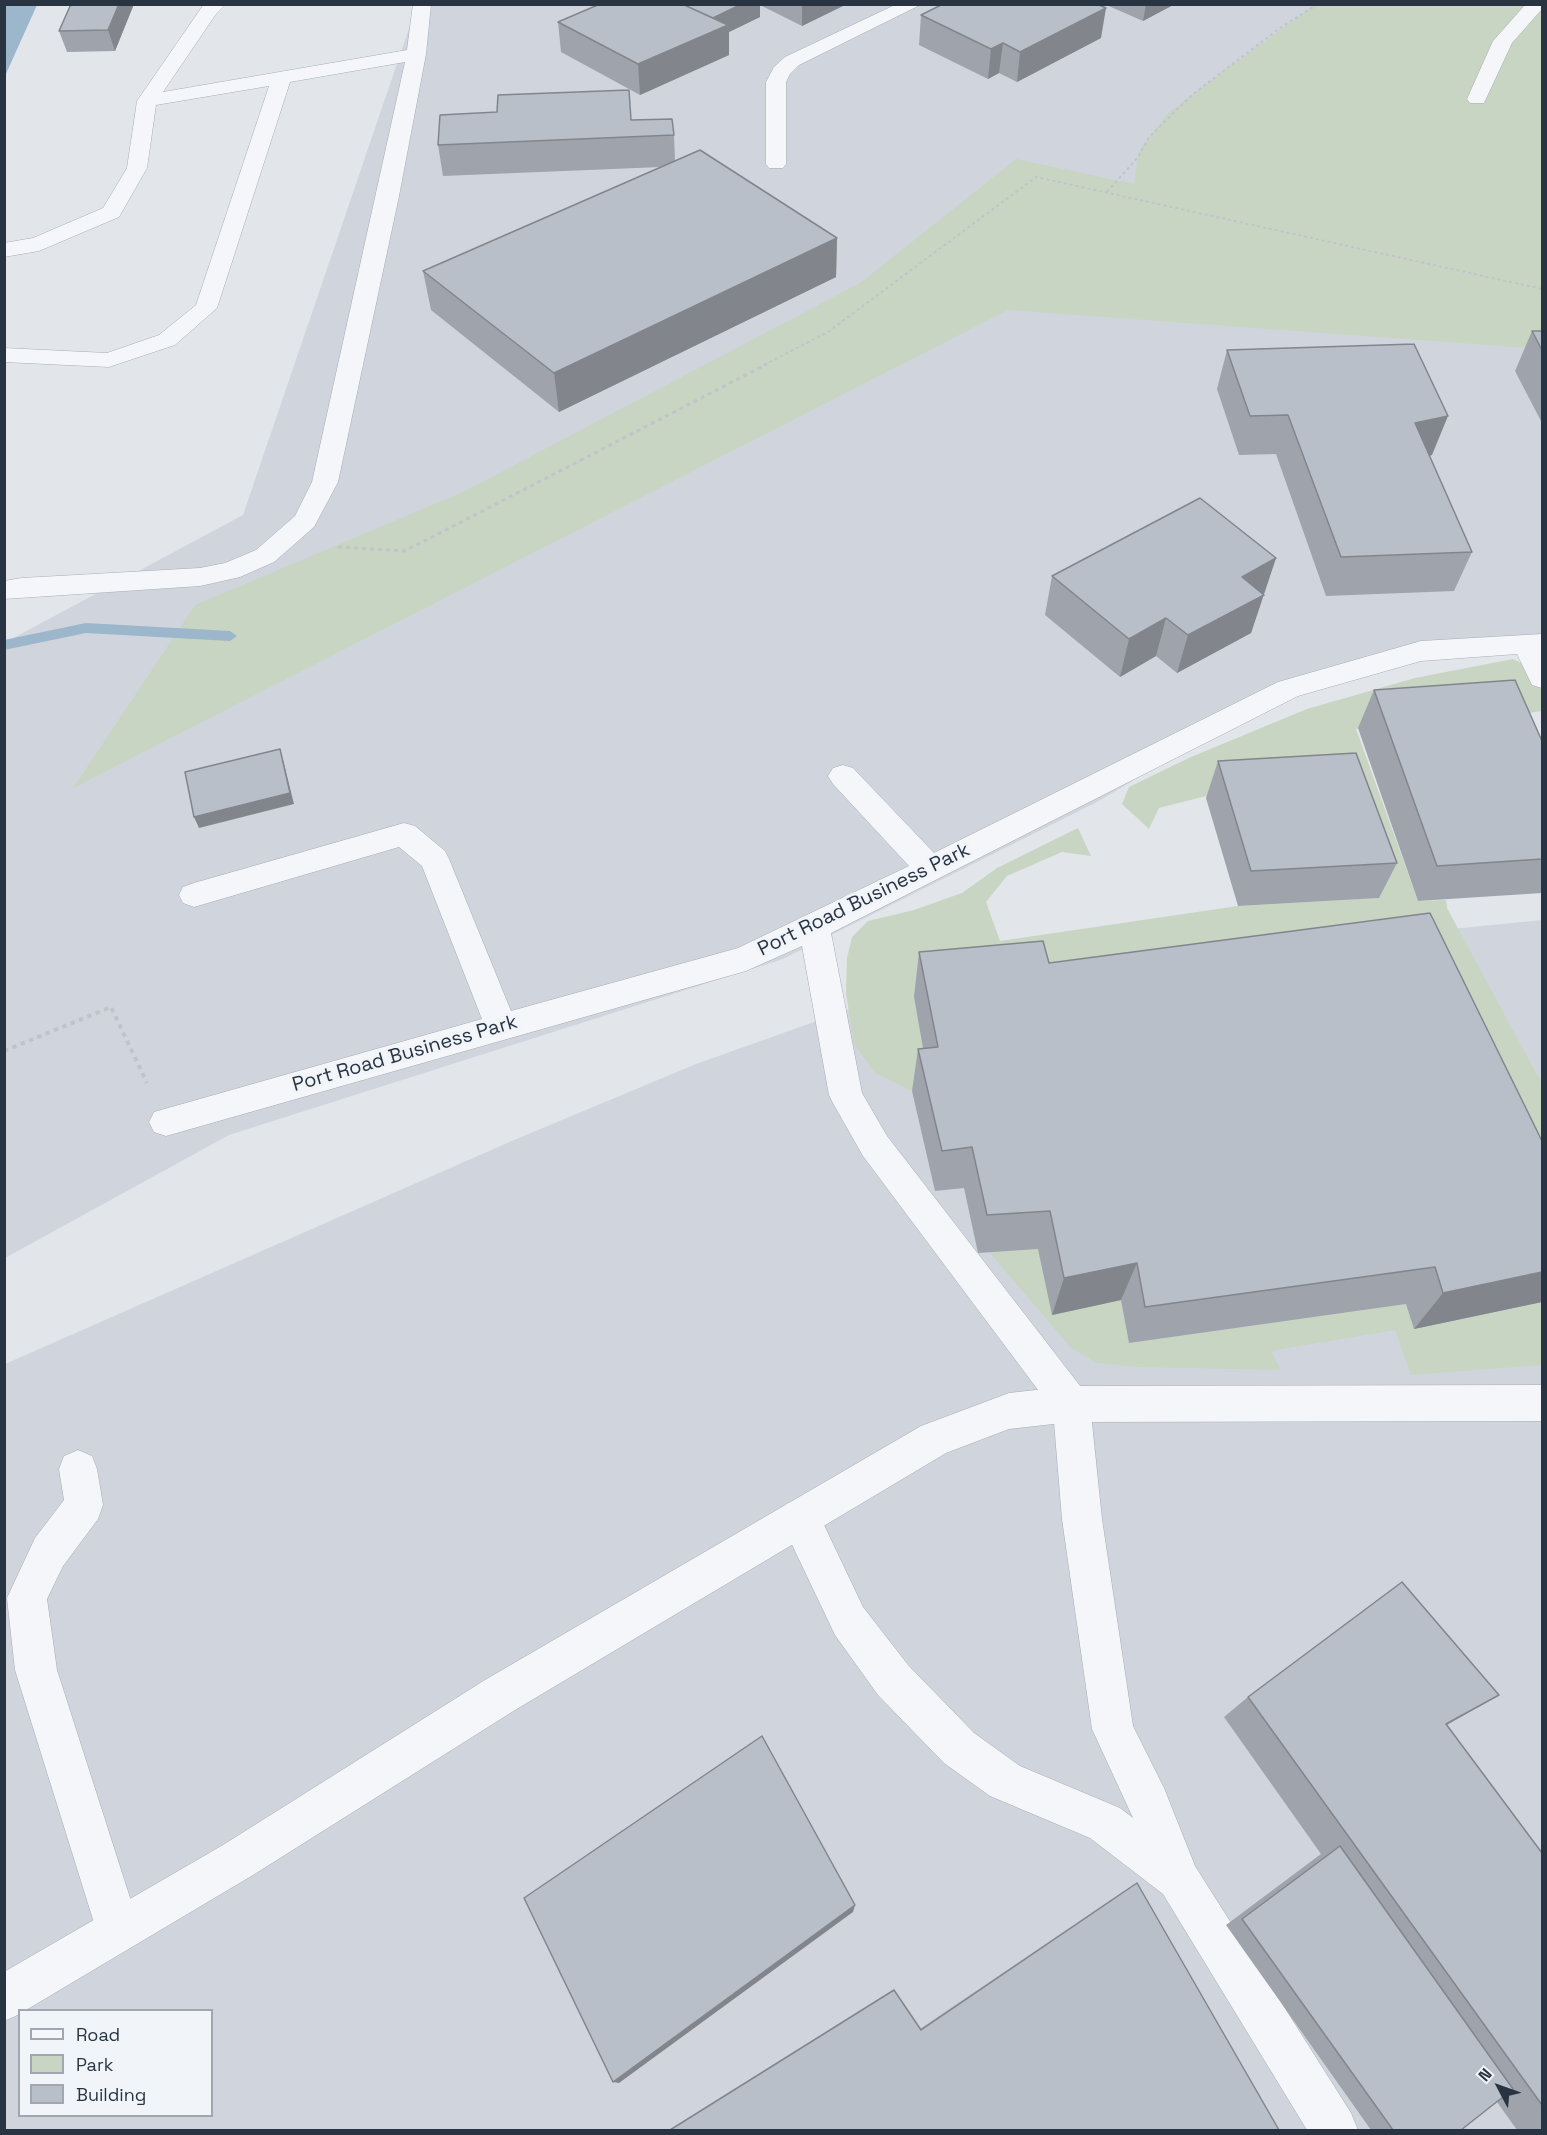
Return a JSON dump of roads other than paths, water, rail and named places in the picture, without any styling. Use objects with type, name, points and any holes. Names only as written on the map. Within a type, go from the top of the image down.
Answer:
[{"type":"street","points":[[4,250],[39,244],[111,212],[137,168],[147,101],[209,10],[217,4]]},
{"type":"street","points":[[4,590],[22,586],[200,577],[231,571],[265,556],[305,521],[325,483],[388,196],[416,54],[422,4]]},
{"type":"street","points":[[776,164],[776,82],[781,71],[792,61],[913,4]]},
{"type":"street","points":[[1477,99],[1503,41],[1537,4]]},
{"type":"street","points":[[147,101],[416,54]]},
{"type":"street","points":[[4,356],[110,360],[167,340],[206,308],[281,79]]},
{"type":"street","points":[[1534,644],[1542,678]]},
{"type":"street","name":"Port Road Business Park","points":[[166,1122],[746,958],[814,927],[1288,688],[1421,651],[1534,644]]},
{"type":"street","points":[[843,776],[929,868]]},
{"type":"street","points":[[194,895],[404,834],[434,859],[501,1027]]},
{"type":"street","points":[[814,927],[846,1095],[874,1146],[1071,1404],[1082,1519],[1113,1729],[1149,1803],[1179,1880],[1334,2130]]},
{"type":"street","points":[[4,1998],[238,1860],[500,1695],[934,1439],[1009,1411],[1071,1404],[1542,1403]]},
{"type":"street","points":[[78,1469],[84,1505],[49,1552],[27,1598],[36,1670],[118,1929]]},
{"type":"street","points":[[800,1518],[849,1621],[893,1680],[959,1748],[1005,1781],[1105,1823],[1179,1880]]},
{"type":"water","points":[[4,5],[37,5],[5,76]]},
{"type":"waterway","points":[[4,645],[86,628],[230,636]]}]
